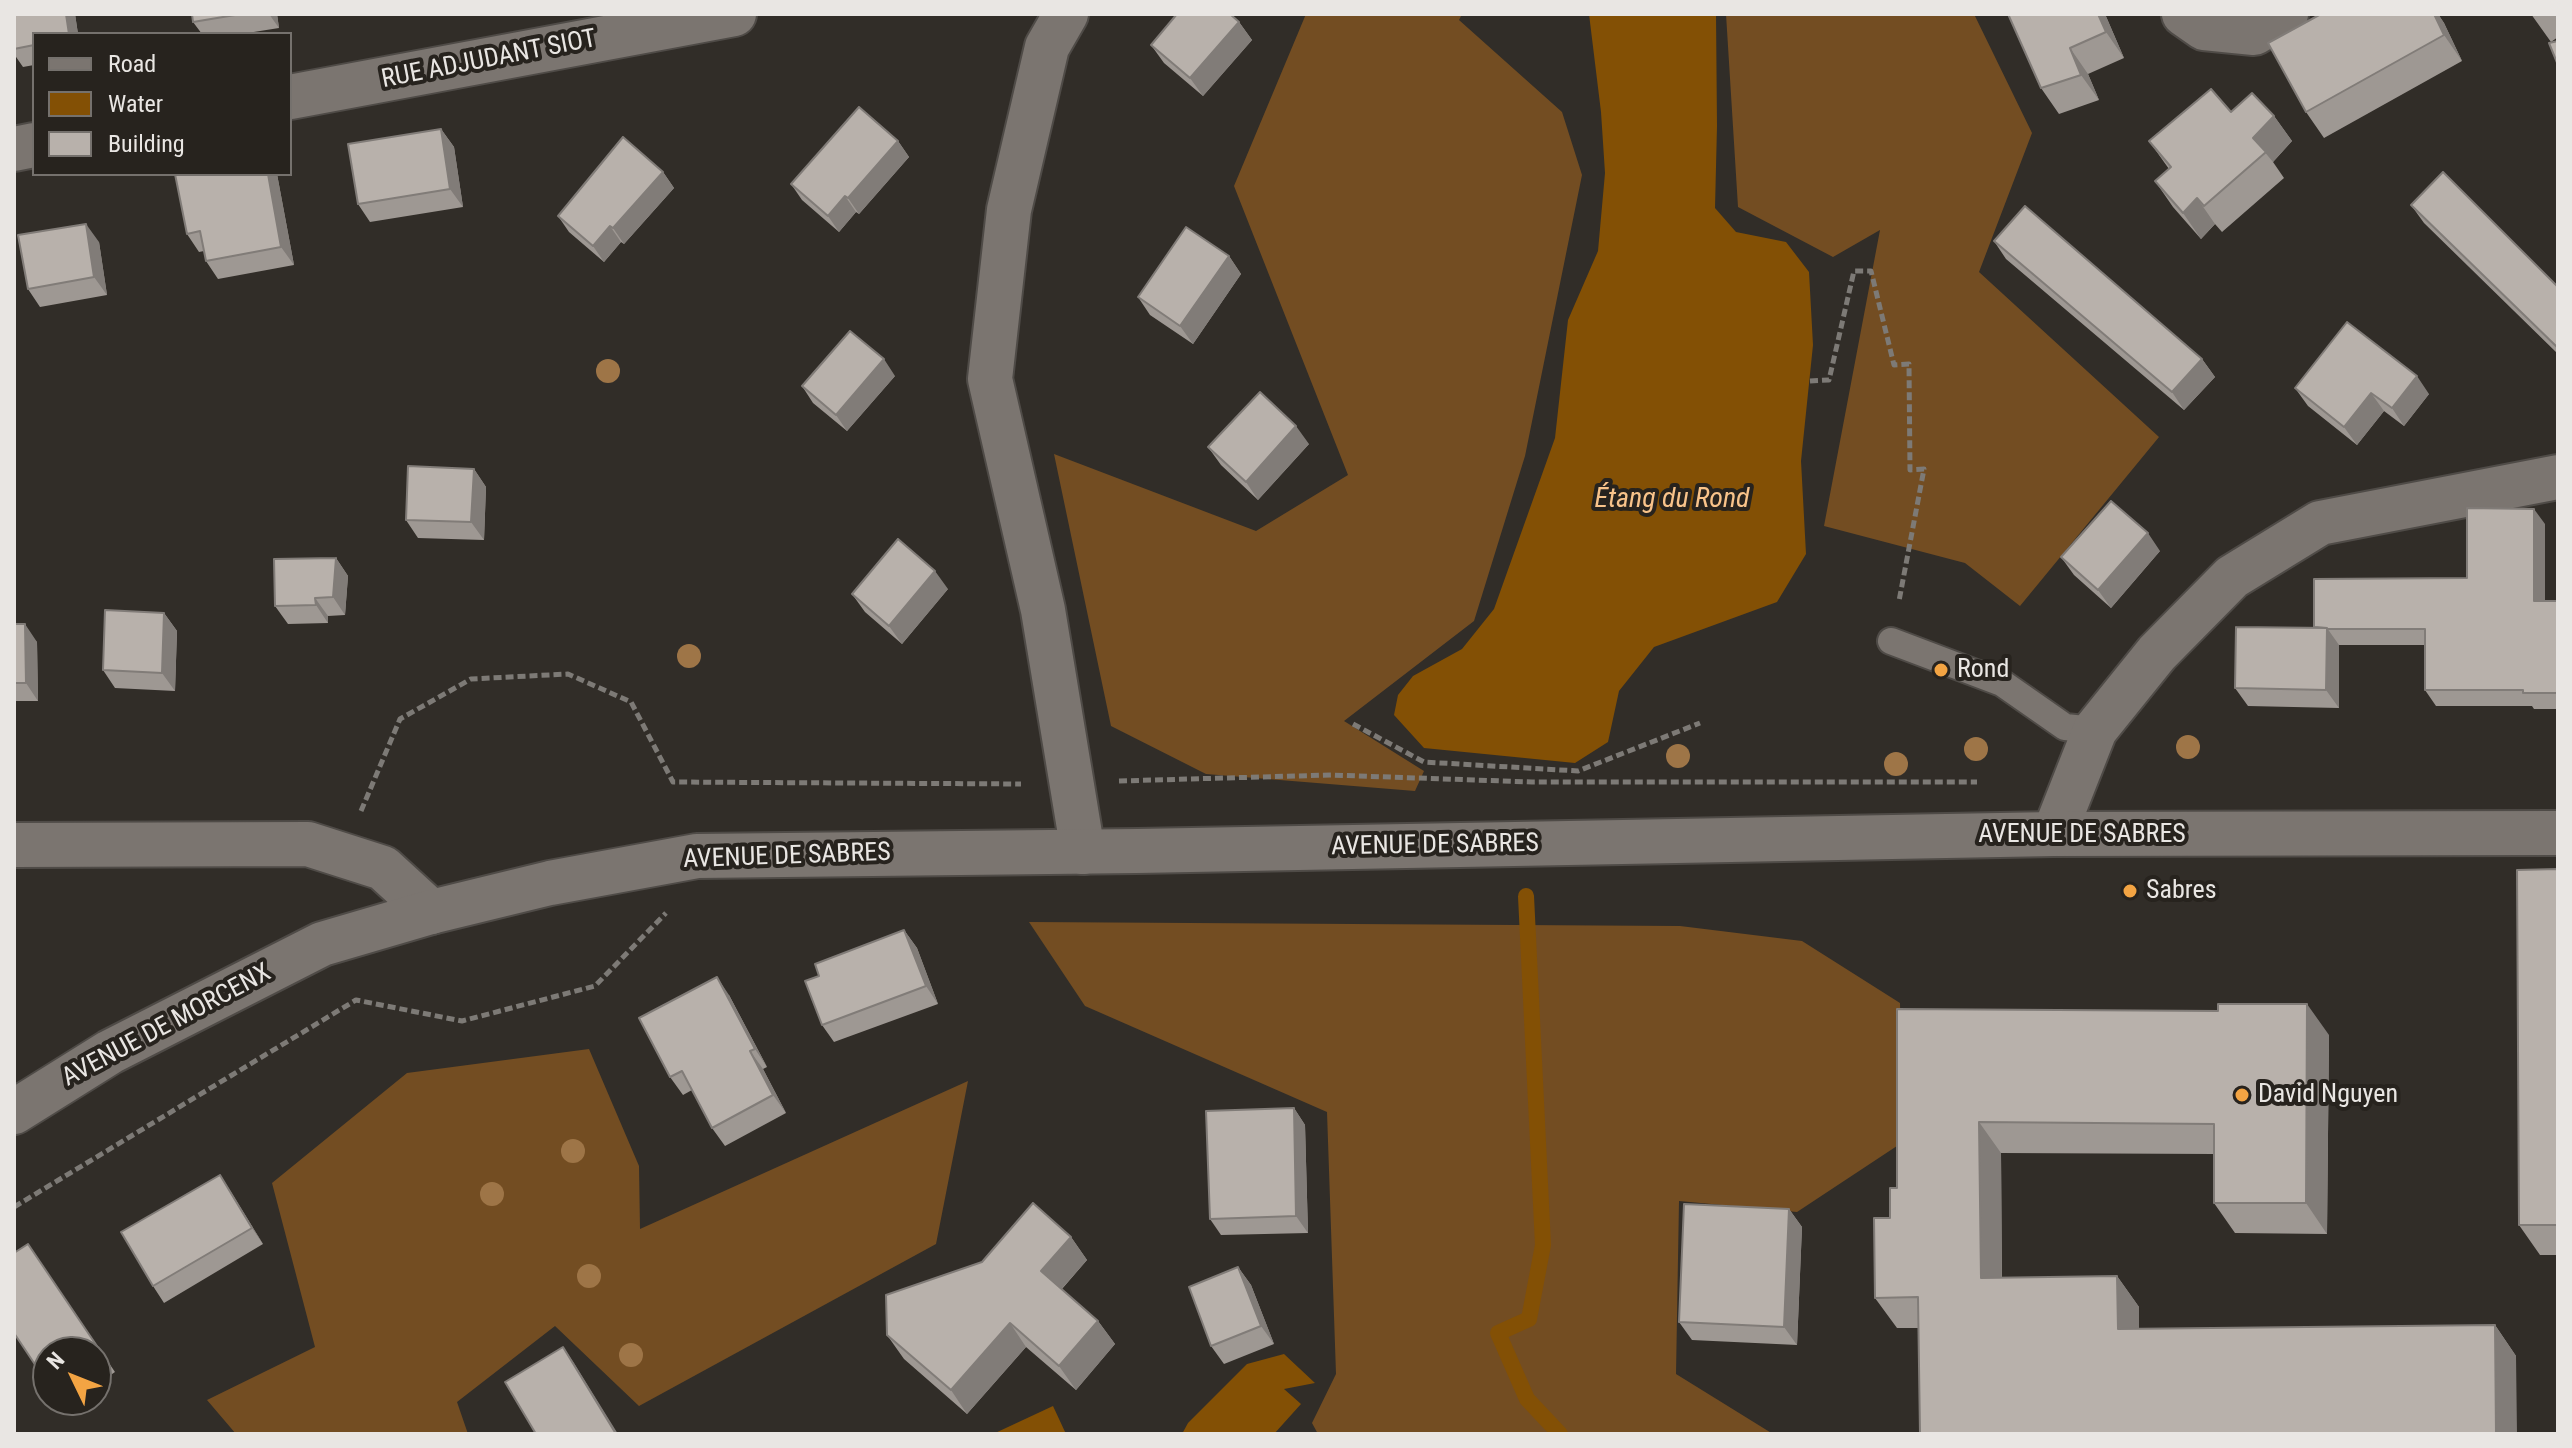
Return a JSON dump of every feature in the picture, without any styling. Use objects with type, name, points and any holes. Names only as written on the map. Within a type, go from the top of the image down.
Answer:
[{"type":"main road","name":"RUE ADJUDANT SIOT","points":[[292,97],[734,14]]},
{"type":"main road","points":[[1066,14],[1047,47],[1009,210],[990,379],[1043,610],[1083,852]]},
{"type":"main road","points":[[2184,14],[2204,28],[2254,33],[2286,14]]},
{"type":"main road","points":[[2054,834],[2095,730],[2157,653],[2232,577],[2320,523],[2558,477]]},
{"type":"main road","name":"AVENUE DE SABRES","points":[[322,944],[431,912],[550,883],[697,856],[2054,834],[2558,833]]},
{"type":"main road","points":[[14,845],[308,844],[383,868],[431,912]]},
{"type":"main road","name":"AVENUE DE MORCENX","points":[[14,1112],[110,1052],[322,944]]},
{"type":"lane","points":[[1891,641],[2002,683],[2065,727],[2095,730]]},
{"type":"path","points":[[1810,381],[1829,380],[1854,271],[1871,271],[1894,365],[1909,364],[1910,470],[1924,469],[1891,641]]},
{"type":"path","points":[[342,855],[400,719],[471,679],[568,674],[631,702],[673,782],[989,785],[1331,775],[1532,782],[1982,782]]},
{"type":"path","points":[[1353,724],[1424,762],[1578,771],[1700,723]]},
{"type":"path","points":[[14,1207],[356,1000],[462,1021],[595,986],[676,903]]},
{"type":"shaded area","points":[[1306,14],[1462,14],[1459,20],[1562,112],[1582,175],[1525,456],[1474,621],[1344,721],[1424,771],[1415,791],[1206,774],[1111,726],[1054,454],[1256,531],[1348,475],[1234,186]]},
{"type":"shaded area","points":[[1726,14],[1974,14],[2032,133],[1979,272],[2159,437],[2020,606],[1965,563],[1824,526],[1880,230],[1833,257],[1738,207]]},
{"type":"shaded area","points":[[1029,922],[1680,926],[1802,941],[1900,1003],[1903,1142],[1797,1212],[1679,1201],[1676,1374],[1773,1434],[1318,1434],[1312,1423],[1336,1374],[1327,1112],[1085,1006]]},
{"type":"shaded area","points":[[589,1049],[639,1166],[640,1229],[968,1081],[936,1244],[639,1406],[555,1326],[457,1402],[468,1434],[236,1434],[207,1400],[315,1347],[272,1183],[407,1073]]},
{"type":"water","name":"Étang du Rond","points":[[1589,14],[1716,14],[1715,208],[1736,232],[1786,242],[1809,272],[1813,345],[1801,461],[1806,554],[1777,602],[1654,647],[1619,691],[1608,742],[1575,763],[1424,748],[1394,715],[1398,695],[1413,676],[1462,649],[1494,609],[1555,438],[1568,320],[1598,251],[1605,173]]},
{"type":"water","points":[[1284,1354],[1315,1383],[1284,1389],[1301,1404],[1274,1434],[1182,1434],[1188,1423],[1247,1364]]},
{"type":"water","points":[[1053,1406],[1066,1434],[993,1434]]},
{"type":"building","points":[[14,14],[66,14],[69,32],[32,32],[32,45],[14,49]]},
{"type":"building","points":[[192,14],[241,14],[193,22]]},
{"type":"building","points":[[1177,14],[1230,14],[1239,22],[1190,78],[1151,45]]},
{"type":"building","points":[[2008,14],[2098,14],[2106,32],[2070,48],[2081,75],[2041,88]]},
{"type":"building","points":[[2321,14],[2434,14],[2444,35],[2306,112],[2268,43]]},
{"type":"building","points":[[2558,41],[2558,65],[2549,43]]},
{"type":"building","points":[[2211,89],[2231,112],[2252,93],[2274,116],[2253,138],[2266,152],[2204,206],[2197,198],[2183,213],[2155,181],[2171,167],[2149,141]]},
{"type":"building","points":[[859,107],[898,141],[828,216],[791,184]]},
{"type":"building","points":[[441,129],[450,189],[358,204],[348,144]]},
{"type":"building","points":[[623,137],[663,172],[593,246],[558,216]]},
{"type":"building","points":[[2443,172],[2558,287],[2558,348],[2411,205]]},
{"type":"building","points":[[175,176],[268,176],[281,247],[206,261],[200,231],[187,234]]},
{"type":"building","points":[[2025,206],[2202,359],[2172,392],[1994,241]]},
{"type":"building","points":[[86,224],[94,277],[28,289],[18,235]]},
{"type":"building","points":[[1186,227],[1229,256],[1180,326],[1138,297]]},
{"type":"building","points":[[2347,322],[2417,376],[2392,408],[2371,393],[2344,427],[2295,388]]},
{"type":"building","points":[[850,331],[884,359],[836,415],[802,386]]},
{"type":"building","points":[[1260,392],[1296,426],[1246,482],[1208,447]]},
{"type":"building","points":[[408,466],[474,469],[471,522],[406,520]]},
{"type":"building","points":[[2111,501],[2148,533],[2098,590],[2061,557]]},
{"type":"building","points":[[2467,508],[2534,509],[2534,601],[2558,601],[2558,693],[2425,690],[2425,629],[2314,627],[2314,579],[2467,578]]},
{"type":"building","points":[[898,539],[935,571],[889,626],[852,594]]},
{"type":"building","points":[[336,558],[333,597],[315,598],[316,605],[275,606],[274,559]]},
{"type":"building","points":[[105,610],[164,613],[162,673],[103,670]]},
{"type":"building","points":[[14,624],[25,624],[26,683],[14,683]]},
{"type":"building","points":[[2236,627],[2327,628],[2326,690],[2235,688]]},
{"type":"building","points":[[2558,869],[2558,1225],[2519,1225],[2517,870]]},
{"type":"building","points":[[904,930],[926,986],[822,1025],[805,981],[819,976],[815,964]]},
{"type":"building","points":[[717,977],[755,1049],[750,1051],[773,1095],[712,1128],[682,1071],[670,1077],[639,1018]]},
{"type":"building","points":[[2218,1004],[2307,1004],[2306,1203],[2214,1203],[2214,1124],[1979,1122],[1981,1278],[2117,1276],[2118,1329],[2495,1325],[2496,1434],[1920,1434],[1918,1297],[1875,1298],[1874,1218],[1890,1218],[1890,1188],[1897,1188],[1897,1009],[2218,1011]]},
{"type":"building","points":[[1294,1108],[1296,1216],[1210,1219],[1206,1111]]},
{"type":"building","points":[[220,1175],[252,1228],[153,1286],[121,1232]]},
{"type":"building","points":[[1033,1203],[1071,1237],[1041,1271],[1098,1321],[1059,1366],[1010,1323],[951,1390],[887,1335],[886,1295],[982,1262]]},
{"type":"building","points":[[1684,1204],[1789,1209],[1784,1327],[1679,1322]]},
{"type":"building","points":[[28,1244],[90,1336],[32,1336],[32,1360],[14,1333],[14,1253]]},
{"type":"building","points":[[1238,1267],[1261,1326],[1211,1346],[1189,1287]]},
{"type":"building","points":[[563,1347],[616,1434],[536,1434],[505,1382]]},
{"type":"waterway","points":[[1526,896],[1543,1245],[1529,1319],[1498,1333],[1527,1399],[1560,1434]]},
{"type":"place","name":"Rond","points":[[1941,670]]},
{"type":"place","name":"Sabres","points":[[2130,891]]},
{"type":"place","name":"David Nguyen","points":[[2242,1095]]}]
